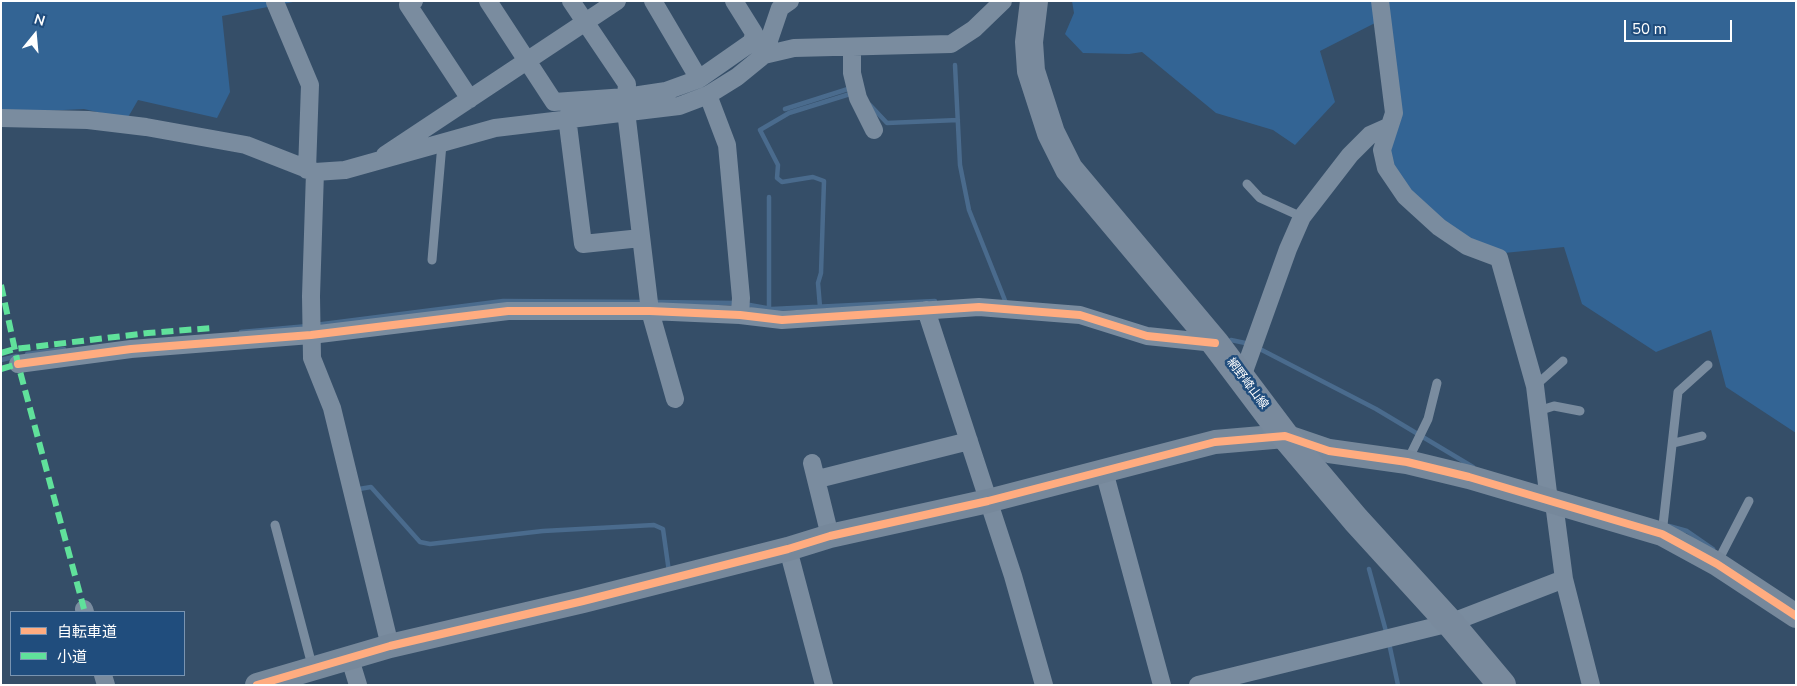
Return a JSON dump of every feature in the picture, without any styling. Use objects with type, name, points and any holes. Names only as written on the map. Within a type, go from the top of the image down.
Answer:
[{"type":"main road","name":"網野峰山線","points":[[1034,1],[1029,42],[1032,71],[1051,133],[1069,169],[1215,343],[1285,436],[1356,520],[1450,623],[1502,685]]},
{"type":"street","points":[[414,1],[408,5],[470,99]]},
{"type":"street","points":[[488,1],[554,102],[679,106],[708,95],[737,77],[764,55],[794,48],[951,44],[974,29],[1003,1]]},
{"type":"street","points":[[571,1],[627,84],[626,104],[650,311],[676,399]]},
{"type":"street","points":[[376,161],[617,1]]},
{"type":"street","points":[[653,1],[699,78]]},
{"type":"street","points":[[1,118],[88,120],[210,137],[246,145],[311,171],[345,170],[495,128],[567,117],[626,104],[666,92],[699,78],[752,42],[754,33],[734,1]]},
{"type":"street","points":[[764,55],[780,8],[790,1]]},
{"type":"street","points":[[1380,1],[1394,113],[1382,150],[1386,168],[1404,196],[1438,227],[1467,246],[1500,258],[1535,386],[1564,579],[1591,685]]},
{"type":"street","points":[[275,2],[310,85],[312,358],[332,408],[390,646]]},
{"type":"street","points":[[852,47],[854,82],[858,98],[874,130]]},
{"type":"street","points":[[708,95],[726,145],[741,298],[740,315]]},
{"type":"street","points":[[567,117],[583,244],[641,238]]},
{"type":"street","points":[[1242,377],[1288,249],[1302,217],[1350,155],[1370,134],[1388,127]]},
{"type":"street","points":[[18,364],[131,349],[311,335],[508,311],[650,311],[740,315],[782,320],[979,307],[1080,315],[1147,336],[1215,343]]},
{"type":"street","points":[[926,310],[1013,576],[1044,685]]},
{"type":"street","points":[[257,685],[390,646],[788,549],[830,536],[988,501],[1215,442],[1285,436],[1329,451],[1407,462],[1469,477],[1662,534],[1717,564],[1796,616]]},
{"type":"street","points":[[830,536],[815,471],[970,441]]},
{"type":"street","points":[[1104,471],[1162,685]]},
{"type":"street","points":[[788,549],[824,685]]},
{"type":"street","points":[[1198,685],[1450,623],[1564,579]]},
{"type":"street","points":[[350,659],[358,685]]},
{"type":"lane","points":[[432,260],[442,144]]},
{"type":"lane","points":[[1247,184],[1260,198],[1302,217]]},
{"type":"lane","points":[[1535,386],[1562,361]]},
{"type":"lane","points":[[1662,534],[1674,443],[1678,392],[1708,365]]},
{"type":"lane","points":[[1407,462],[1428,419],[1437,383]]},
{"type":"lane","points":[[1538,411],[1554,406],[1580,411]]},
{"type":"lane","points":[[1674,443],[1702,436]]},
{"type":"lane","points":[[1717,564],[1749,502]]},
{"type":"lane","points":[[275,525],[313,669]]},
{"type":"shaded area","points":[[1,1],[298,1],[222,16],[230,92],[217,118],[138,100],[127,119],[84,109],[1,113]]},
{"type":"shaded area","points":[[1072,1],[1376,1],[1377,22],[1320,51],[1335,102],[1295,145],[1273,130],[1216,113],[1142,52],[1129,54],[1083,53],[1065,34],[1074,13]]},
{"type":"shaded area","points":[[1387,1],[1796,1],[1796,433],[1726,387],[1711,330],[1656,352],[1582,304],[1564,247],[1504,253],[1469,242],[1408,194],[1391,166]]},
{"type":"waterway","points":[[955,65],[960,165],[969,210],[1006,303]]},
{"type":"waterway","points":[[785,109],[848,89]]},
{"type":"waterway","points":[[820,307],[818,283],[821,273],[824,181],[813,177],[782,182],[777,178],[778,165],[760,130],[789,113],[850,94]]},
{"type":"waterway","points":[[870,105],[887,123],[958,120]]},
{"type":"waterway","points":[[769,197],[769,309]]},
{"type":"waterway","points":[[315,325],[503,301],[646,302]]},
{"type":"waterway","points":[[744,304],[772,309],[935,301]]},
{"type":"waterway","points":[[654,302],[736,303]]},
{"type":"waterway","points":[[241,332],[308,326]]},
{"type":"waterway","points":[[1231,340],[1250,344]]},
{"type":"waterway","points":[[1256,347],[1376,409],[1473,467]]},
{"type":"waterway","points":[[27,354],[64,349]]},
{"type":"waterway","points":[[1,360],[17,356]]},
{"type":"waterway","points":[[359,489],[371,487],[420,542],[430,544],[543,531],[654,525],[663,529],[669,572]]},
{"type":"waterway","points":[[1669,526],[1687,531],[1713,549]]},
{"type":"waterway","points":[[1369,569],[1387,635]]},
{"type":"waterway","points":[[1389,643],[1398,685]]},
{"type":"marked path","points":[[1,285],[18,364],[84,609]]},
{"type":"marked path","points":[[1,353],[15,349],[148,333],[212,328]]},
{"type":"marked path","points":[[1,369],[18,364]]},
{"type":"cycle path","points":[[18,364],[131,349],[311,335],[508,311],[650,311],[740,315],[782,320],[979,307],[1080,315],[1147,336],[1215,343]]},
{"type":"cycle path","points":[[257,685],[390,646],[583,601],[788,549],[830,536],[988,501],[1215,442],[1285,436],[1329,451],[1407,462],[1469,477],[1662,534],[1717,564],[1796,616]]}]
